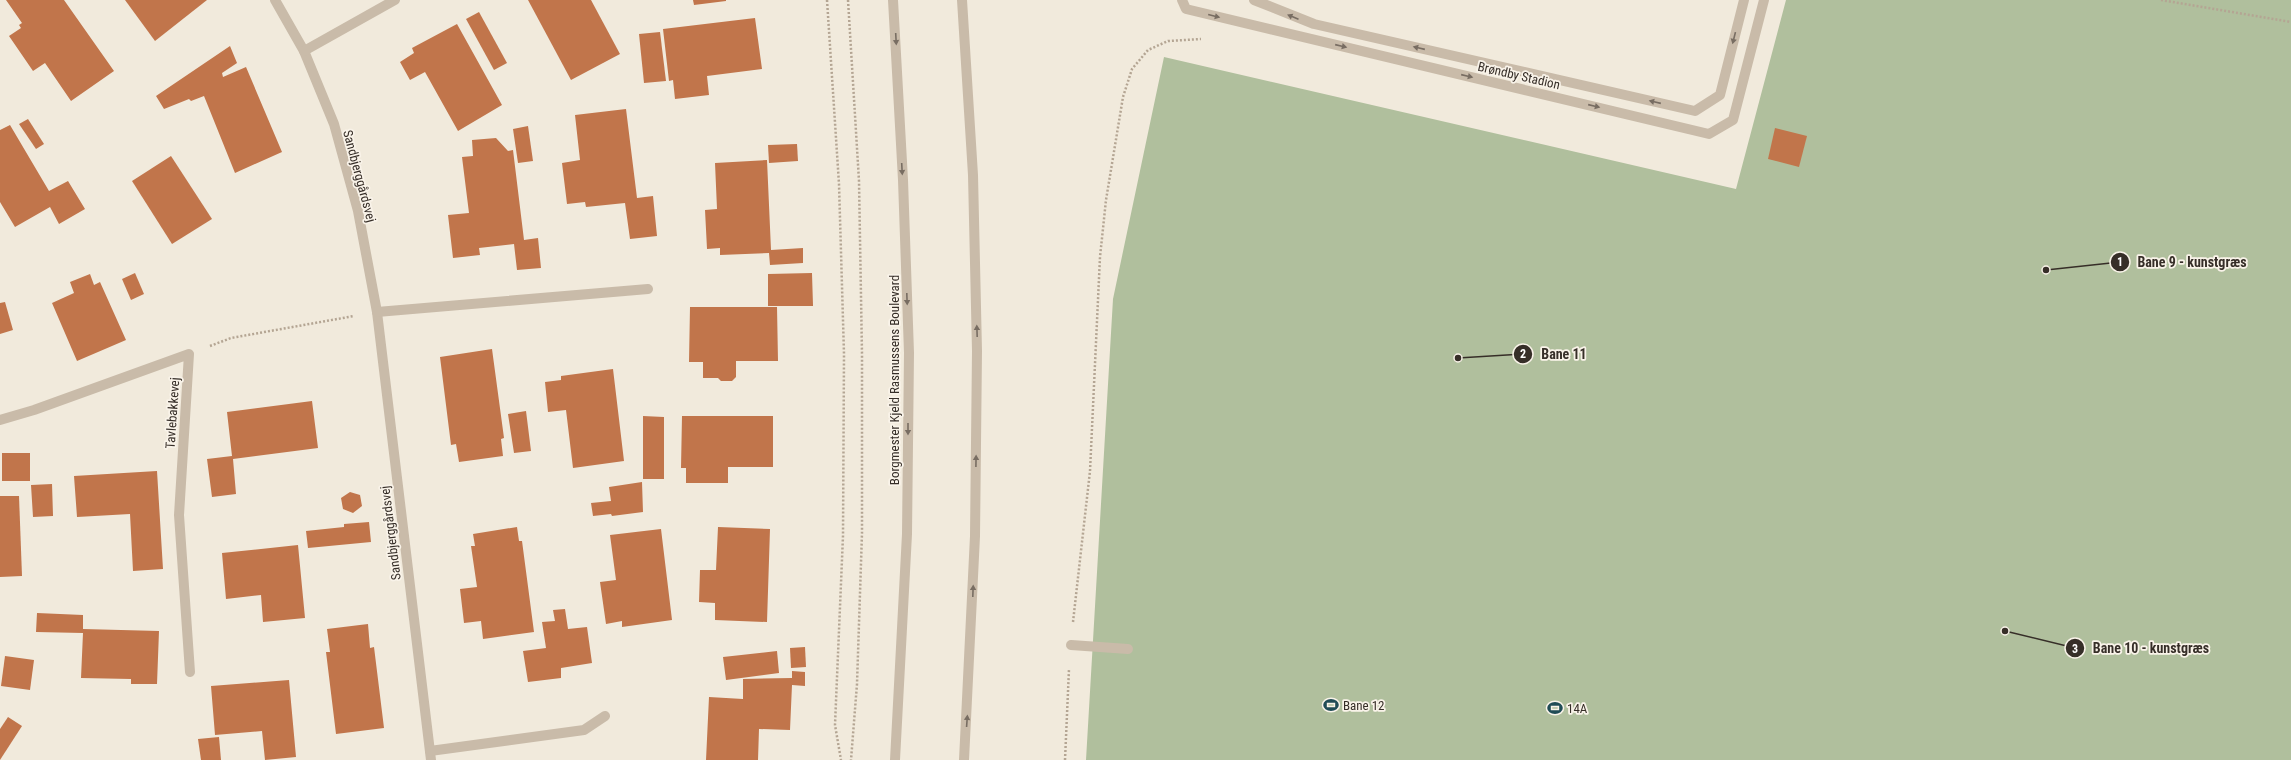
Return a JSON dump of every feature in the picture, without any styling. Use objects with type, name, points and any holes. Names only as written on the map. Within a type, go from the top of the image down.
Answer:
[{"type":"street","name":"Sandbjerggårdsvej","points":[[275,0],[304,51],[334,124],[358,211],[377,312],[430,755],[584,730],[605,716]]},
{"type":"street","points":[[304,51],[395,0]]},
{"type":"street","name":"Borgmester Kjeld Rasmussens Boulevard","points":[[893,0],[903,180],[909,353],[907,534],[895,760]]},
{"type":"street","points":[[962,0],[973,175],[977,351],[975,536],[964,760]]},
{"type":"street","name":"Brøndby Stadion","points":[[1182,0],[1186,9],[1193,11],[1709,134],[1733,120],[1764,0]]},
{"type":"street","name":"Brøndby Stadion","points":[[1254,0],[1314,24],[1695,111],[1720,95],[1744,0]]},
{"type":"street","points":[[377,312],[648,289]]},
{"type":"street","name":"Tavlebakkevej","points":[[0,420],[34,410],[189,354],[179,515],[190,672]]},
{"type":"street","points":[[1071,645],[1128,649]]},
{"type":"path","points":[[827,0],[839,184],[844,354],[843,536],[835,725],[841,760]]},
{"type":"path","points":[[848,0],[859,181],[862,377],[862,534],[857,684],[851,760]]},
{"type":"path","points":[[2161,0],[2291,22]]},
{"type":"path","points":[[1065,760],[1071,645],[1079,557],[1090,471],[1100,257],[1123,97],[1132,69],[1148,50],[1168,41],[1202,39]]},
{"type":"path","points":[[189,354],[231,338],[377,312]]},
{"type":"green space","points":[[1786,0],[2291,0],[2291,760],[1086,760],[1113,299],[1164,57],[1736,189]]},
{"type":"building","points":[[6,0],[64,0],[114,71],[71,101],[45,63],[33,71],[9,36],[21,28],[19,25],[22,23]]},
{"type":"building","points":[[125,0],[207,0],[155,41]]},
{"type":"building","points":[[528,0],[591,0],[620,54],[571,80]]},
{"type":"building","points":[[693,0],[726,0],[726,1],[694,5]]},
{"type":"building","points":[[479,12],[507,63],[494,70],[466,19]]},
{"type":"building","points":[[755,18],[762,69],[707,76],[709,95],[675,99],[673,80],[669,81],[663,29]]},
{"type":"building","points":[[457,24],[502,105],[458,131],[425,72],[410,80],[400,62],[414,53],[412,48]]},
{"type":"building","points":[[660,32],[666,81],[644,83],[639,34]]},
{"type":"building","points":[[230,46],[237,63],[222,73],[223,77],[246,67],[282,152],[235,173],[204,96],[191,101],[189,99],[164,109],[156,96]]},
{"type":"building","points":[[626,109],[637,198],[653,196],[657,236],[630,239],[625,203],[586,207],[585,202],[567,204],[562,163],[580,160],[575,115]]},
{"type":"building","points":[[28,119],[44,144],[36,149],[19,124]]},
{"type":"building","points":[[10,125],[49,191],[68,181],[85,209],[59,224],[50,207],[15,227],[0,202],[0,130]]},
{"type":"building","points":[[528,126],[533,161],[518,163],[513,129]]},
{"type":"building","points":[[1775,128],[1807,136],[1799,167],[1768,159]]},
{"type":"building","points":[[496,138],[508,151],[513,150],[524,240],[538,238],[541,268],[517,270],[514,244],[479,248],[480,255],[453,258],[448,215],[469,213],[462,157],[473,156],[472,140]]},
{"type":"building","points":[[797,144],[798,161],[769,163],[768,145]]},
{"type":"building","points":[[171,156],[212,219],[172,244],[132,181]]},
{"type":"building","points":[[767,160],[771,250],[803,248],[803,263],[770,265],[769,253],[720,255],[720,248],[707,249],[705,210],[717,209],[715,163]]},
{"type":"building","points":[[135,273],[144,294],[131,300],[122,279]]},
{"type":"building","points":[[812,273],[813,306],[768,306],[768,274]]},
{"type":"building","points":[[90,274],[94,285],[100,282],[126,340],[77,361],[52,303],[74,293],[70,282]]},
{"type":"building","points":[[5,302],[13,330],[0,334],[0,303]]},
{"type":"building","points":[[690,307],[777,307],[778,361],[736,361],[736,377],[732,381],[721,381],[718,378],[703,378],[703,362],[689,362]]},
{"type":"building","points":[[492,349],[504,438],[501,439],[503,456],[459,462],[456,444],[451,445],[440,357]]},
{"type":"building","points":[[613,369],[624,461],[573,468],[566,410],[548,412],[545,382],[561,380],[561,376]]},
{"type":"building","points":[[312,401],[318,448],[233,459],[236,494],[212,497],[207,459],[232,456],[227,412]]},
{"type":"building","points":[[526,411],[531,451],[514,453],[508,414]]},
{"type":"building","points":[[643,416],[664,417],[664,479],[643,479]]},
{"type":"building","points":[[682,416],[773,416],[773,467],[728,467],[728,483],[686,483],[686,468],[681,468]]},
{"type":"building","points":[[2,453],[30,453],[30,481],[2,481]]},
{"type":"building","points":[[157,471],[163,569],[133,571],[130,514],[77,517],[74,476]]},
{"type":"building","points":[[642,482],[643,512],[612,516],[611,514],[593,516],[591,503],[611,501],[609,487]]},
{"type":"building","points":[[52,484],[53,516],[33,517],[31,485]]},
{"type":"building","points":[[350,492],[360,495],[362,506],[353,513],[343,509],[341,498]]},
{"type":"building","points":[[0,496],[19,496],[22,576],[0,577]]},
{"type":"building","points":[[369,522],[371,542],[308,548],[306,531],[344,527],[344,524]]},
{"type":"building","points":[[517,527],[519,541],[522,541],[534,632],[483,639],[481,621],[464,623],[460,589],[477,587],[471,546],[475,546],[473,534]]},
{"type":"building","points":[[718,527],[770,529],[767,622],[715,620],[715,603],[699,602],[700,570],[716,570]]},
{"type":"building","points":[[661,529],[672,620],[622,627],[622,621],[606,624],[600,582],[616,580],[610,535]]},
{"type":"building","points":[[298,545],[305,618],[263,622],[261,595],[226,599],[222,553]]},
{"type":"building","points":[[565,609],[568,629],[587,627],[592,663],[561,668],[561,678],[528,682],[523,651],[546,648],[542,622],[555,621],[553,610]]},
{"type":"building","points":[[37,613],[83,615],[83,629],[159,631],[157,684],[131,684],[131,679],[81,678],[83,633],[36,632]]},
{"type":"building","points":[[368,624],[370,648],[374,647],[384,728],[336,734],[326,652],[330,652],[327,629]]},
{"type":"building","points":[[805,647],[806,667],[791,668],[790,648]]},
{"type":"building","points":[[777,651],[779,673],[726,680],[723,657]]},
{"type":"building","points":[[5,656],[34,660],[30,690],[1,686]]},
{"type":"building","points":[[792,671],[805,672],[805,686],[792,685],[790,730],[759,729],[758,760],[706,760],[709,697],[743,699],[743,679],[792,678]]},
{"type":"building","points":[[289,680],[296,757],[265,760],[262,731],[215,735],[211,686]]},
{"type":"building","points":[[8,717],[22,726],[0,760],[0,729]]},
{"type":"building","points":[[219,737],[221,760],[201,760],[198,739]]},
{"type":"place","name":"Bane 9 - kunstgræs","points":[[2046,270]]},
{"type":"place","name":"Bane 11","points":[[1458,358]]},
{"type":"place","name":"Bane 10 - kunstgræs","points":[[2005,631]]},
{"type":"place","name":"Bane 12","points":[[1331,705]]},
{"type":"place","name":"14A","points":[[1555,708]]}]
